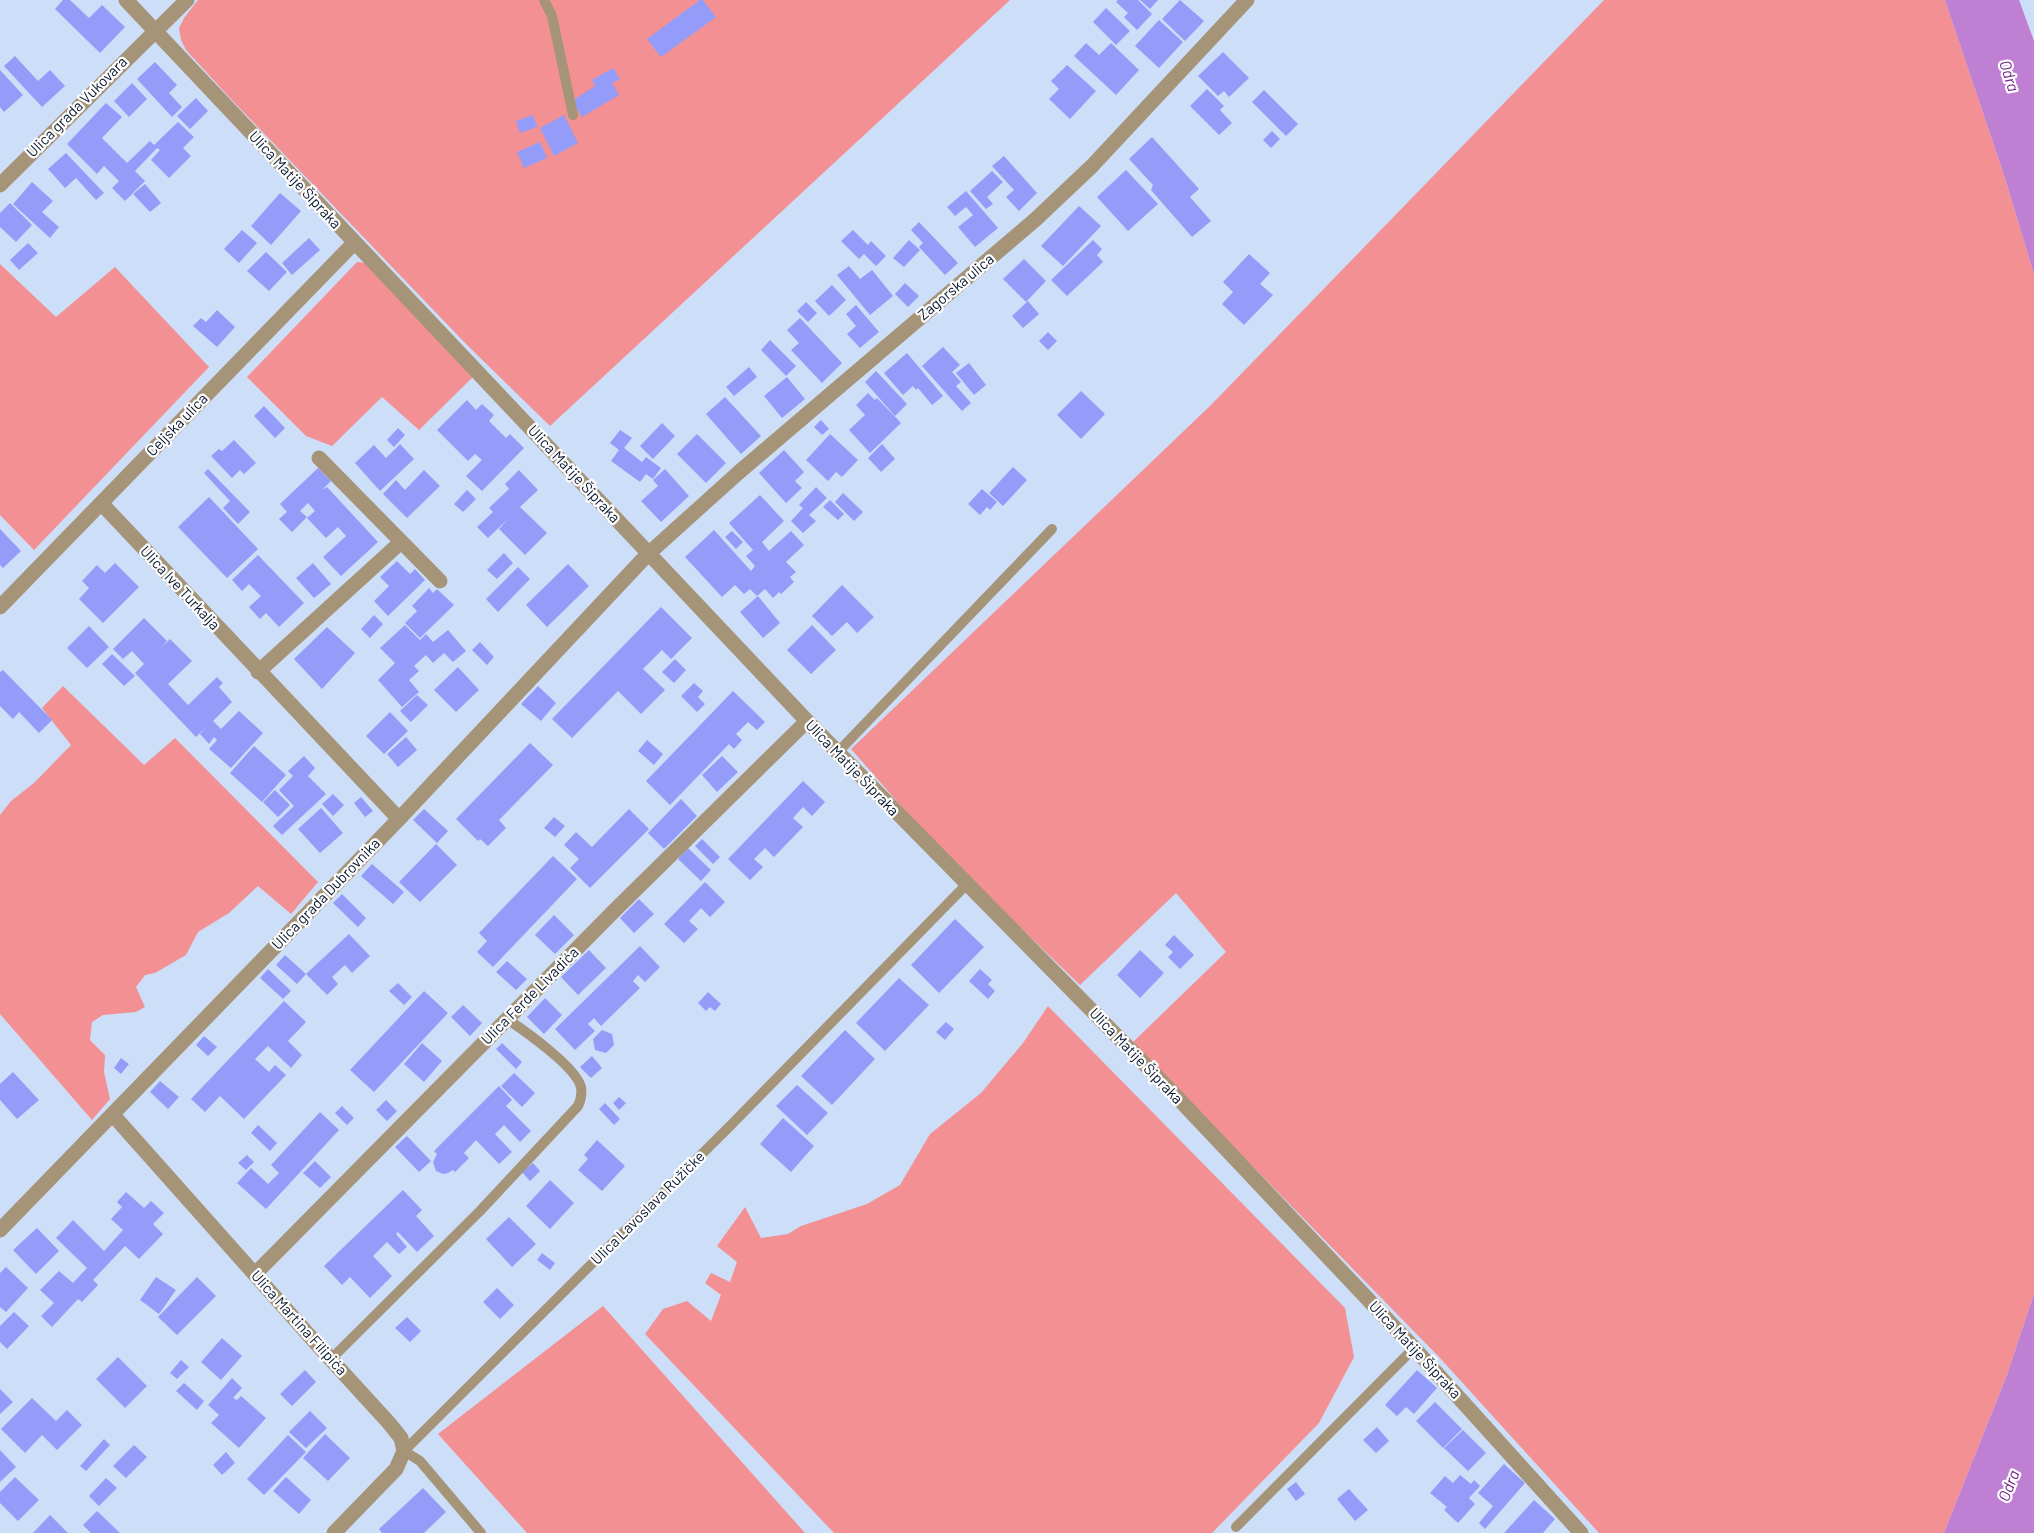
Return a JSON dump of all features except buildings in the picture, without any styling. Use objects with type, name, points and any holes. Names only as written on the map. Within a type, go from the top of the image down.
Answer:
[{"type":"street","name":"Ulica Matije Šipraka","points":[[126,0],[354,244],[535,432],[806,721],[1167,1087],[1414,1348],[1581,1533]]},
{"type":"street","name":"Ulica grada Vukovara","points":[[0,185],[186,0]]},
{"type":"street","name":"Zagorska ulica","points":[[648,554],[768,447],[1036,219],[1092,166],[1247,0]]},
{"type":"street","name":"Celjska ulica","points":[[0,607],[354,244]]},
{"type":"street","points":[[319,458],[440,581]]},
{"type":"street","name":"Ulica Ive Turkalja","points":[[102,504],[258,672],[399,819]]},
{"type":"street","points":[[258,672],[401,542]]},
{"type":"street","name":"Ulica grada Dubrovnika","points":[[0,1230],[399,819],[648,554]]},
{"type":"street","name":"Ulica Ferde Livadića","points":[[255,1274],[806,721]]},
{"type":"street","name":"Ulica Martina Filipića","points":[[113,1115],[395,1430],[401,1438],[404,1451]]},
{"type":"street","name":"Ulica Lavoslava Ružičke","points":[[334,1533],[396,1469],[404,1451]]},
{"type":"lane","points":[[544,0],[552,16],[573,116]]},
{"type":"lane","points":[[837,753],[1052,530]]},
{"type":"lane","name":"Ulica Lavoslava Ružičke","points":[[404,1451],[731,1125],[967,884]]},
{"type":"lane","points":[[330,1359],[474,1218],[578,1106],[581,1087],[574,1075],[538,1041],[507,1019]]},
{"type":"lane","points":[[1236,1527],[1414,1348]]},
{"type":"lane","name":"Ulica Martina Filipića","points":[[404,1451],[420,1461],[481,1533]]},
{"type":"shaded area","points":[[198,0],[1010,0],[550,426],[467,345],[186,50],[181,40],[179,28]]},
{"type":"shaded area","points":[[1604,0],[1945,0],[2004,175],[2034,274],[2034,1294],[2007,1375],[1944,1533],[1599,1533],[1439,1357],[1132,1043],[1226,952],[1176,893],[1080,985],[937,847],[851,749],[1211,405]]},
{"type":"shaded area","points":[[357,262],[367,263],[474,376],[419,430],[382,397],[332,446],[306,436],[247,377]]},
{"type":"shaded area","points":[[0,264],[56,317],[115,267],[209,367],[34,550],[0,515]]},
{"type":"shaded area","points":[[63,686],[144,765],[175,738],[318,882],[291,914],[258,886],[229,913],[198,932],[186,955],[155,973],[145,975],[136,987],[145,1007],[136,1012],[103,1015],[92,1022],[90,1040],[105,1055],[104,1072],[110,1099],[92,1120],[0,1014],[0,815],[11,801],[34,783],[71,745],[42,708]]},
{"type":"shaded area","points":[[1048,1006],[1345,1308],[1354,1357],[1319,1423],[1212,1533],[834,1533],[645,1334],[663,1309],[687,1301],[711,1321],[721,1295],[705,1283],[711,1273],[730,1282],[737,1262],[717,1246],[745,1207],[761,1238],[788,1234],[801,1226],[867,1204],[900,1185],[930,1134],[981,1093],[1023,1043]]},
{"type":"shaded area","points":[[603,1306],[805,1533],[527,1533],[438,1434]]},
{"type":"water","name":"Odra","points":[[1945,0],[2019,0],[2034,41],[2034,274],[2004,175]]},
{"type":"water","name":"Odra","points":[[2034,1294],[2034,1533],[1944,1533],[2007,1375]]}]
